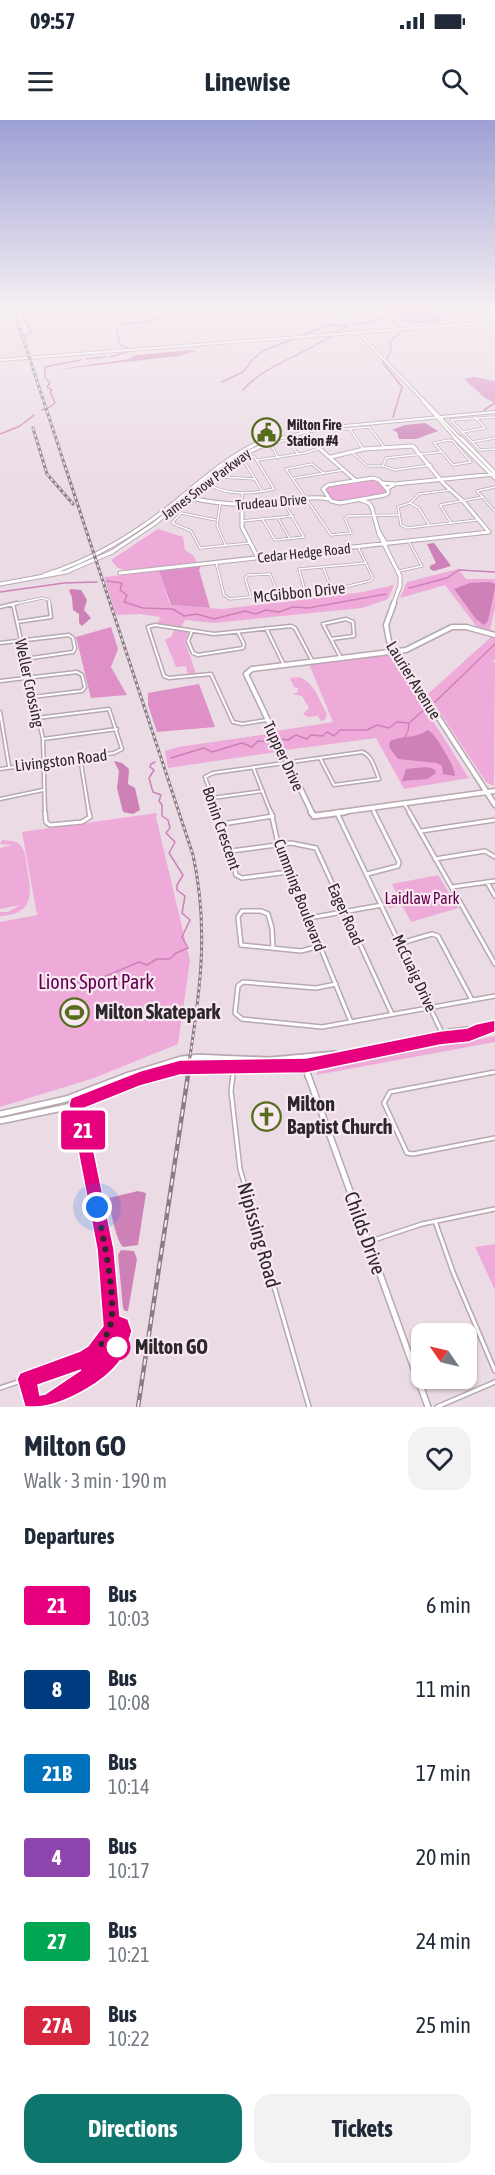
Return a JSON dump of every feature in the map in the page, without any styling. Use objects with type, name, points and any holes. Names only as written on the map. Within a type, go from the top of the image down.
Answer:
[{"type":"street","points":[[392,368],[494,474]]},
{"type":"street","points":[[495,413],[451,420],[481,451],[495,449]]},
{"type":"street","name":"James Snow Parkway","points":[[0,583],[53,575],[92,562],[133,540],[244,450],[269,439],[305,430],[495,413]]},
{"type":"street","points":[[462,432],[485,428],[475,417]]},
{"type":"street","points":[[258,460],[278,458],[319,448],[336,442],[332,431],[350,429],[370,428],[384,447]]},
{"type":"street","points":[[350,429],[364,449]]},
{"type":"street","points":[[305,430],[319,448],[331,456],[349,476],[358,480]]},
{"type":"street","points":[[472,442],[495,438]]},
{"type":"street","points":[[278,458],[271,445],[284,440],[289,442],[298,454]]},
{"type":"street","points":[[451,440],[472,461],[454,465],[441,452],[434,443],[451,440]]},
{"type":"street","points":[[331,456],[364,449],[411,446],[431,465],[477,520],[403,527],[398,515],[398,507],[410,503],[419,494],[450,490]]},
{"type":"street","points":[[351,451],[366,465],[396,470],[431,465]]},
{"type":"street","points":[[382,466],[386,458],[441,452]]},
{"type":"street","points":[[255,479],[221,477],[211,486],[227,491],[242,492],[262,491],[274,488],[254,456],[244,460],[262,491]]},
{"type":"street","points":[[323,473],[312,464],[288,468],[305,499],[332,535],[351,533],[345,519],[346,516],[398,515]]},
{"type":"street","points":[[292,478],[344,470]]},
{"type":"street","name":"Trudeau Drive","points":[[330,499],[323,489],[326,485],[358,480],[375,478],[382,483],[395,484],[494,474]]},
{"type":"street","points":[[347,482],[349,476]]},
{"type":"street","points":[[382,483],[387,489]]},
{"type":"street","name":"Trudeau Drive","points":[[185,496],[220,505],[242,507],[319,497],[339,503],[386,495],[387,489],[395,484]]},
{"type":"street","points":[[495,487],[477,490],[495,511]]},
{"type":"street","points":[[242,492],[241,521],[258,558]]},
{"type":"street","name":"Trudeau Drive","points":[[319,497],[325,493]]},
{"type":"street","points":[[369,503],[372,498]]},
{"type":"street","points":[[452,523],[440,505],[483,498]]},
{"type":"street","points":[[361,500],[369,503],[382,542],[399,571],[422,566],[409,542]]},
{"type":"street","points":[[263,520],[274,539],[304,536],[284,502]]},
{"type":"street","points":[[410,503],[419,508],[429,525]]},
{"type":"street","points":[[220,505],[216,520],[217,528],[226,546]]},
{"type":"street","points":[[216,520],[181,513],[172,523],[191,531],[200,548],[250,543]]},
{"type":"street","points":[[241,521],[293,516]]},
{"type":"street","points":[[278,519],[291,539]]},
{"type":"street","name":"Cedar Hedge Road","points":[[120,573],[488,532],[477,520]]},
{"type":"street","points":[[305,591],[298,570],[366,562],[358,547]]},
{"type":"street","name":"McGibbon Drive","points":[[216,562],[225,597],[230,599],[331,588],[370,581],[373,578],[366,562]]},
{"type":"street","points":[[323,567],[331,588]]},
{"type":"street","name":"Laurier Avenue","points":[[399,571],[400,586],[386,625],[387,638],[495,805]]},
{"type":"street","points":[[251,597],[245,578],[251,574],[270,574],[278,594]]},
{"type":"street","points":[[0,607],[45,598],[49,600],[51,617],[17,622]]},
{"type":"street","name":"Weller Crossing","points":[[13,604],[32,698],[43,739],[43,790],[46,822],[50,825],[87,820],[90,814],[80,758]]},
{"type":"street","points":[[331,639],[354,636],[353,622],[346,619],[324,622],[322,625],[341,658]]},
{"type":"street","points":[[267,720],[234,723],[211,674],[169,678],[164,676],[147,628],[155,626],[214,634],[293,627],[313,662]]},
{"type":"street","name":"Tupper Drive","points":[[495,635],[466,627],[452,627],[444,629],[412,648],[250,670],[246,674],[311,814],[318,817],[495,791]]},
{"type":"street","points":[[266,628],[284,665]]},
{"type":"street","points":[[192,631],[188,641],[193,653],[198,655],[240,650],[244,646],[238,632]]},
{"type":"street","points":[[0,643],[69,635],[75,643],[75,650],[70,653],[25,659]]},
{"type":"street","points":[[0,681],[81,673],[84,683],[82,691],[32,698]]},
{"type":"street","points":[[37,718],[107,709],[112,714],[121,751]]},
{"type":"street","points":[[0,712],[9,767]]},
{"type":"street","points":[[43,739],[117,729]]},
{"type":"street","name":"Livingston Road","points":[[0,769],[121,751]]},
{"type":"street","name":"Bonin Crescent","points":[[289,872],[240,878],[236,875],[231,850],[205,775],[286,762],[365,752],[377,771],[379,779],[334,785],[320,758]]},
{"type":"street","name":"Cumming Boulevard","points":[[253,767],[273,816],[278,844],[351,1022]]},
{"type":"street","points":[[0,799],[43,790]]},
{"type":"street","points":[[212,798],[263,791]]},
{"type":"street","points":[[405,804],[495,964]]},
{"type":"street","points":[[367,874],[398,866],[399,862],[372,808]]},
{"type":"street","name":"McCuaig Drive","points":[[337,814],[432,1007],[444,1037]]},
{"type":"street","points":[[221,824],[273,816]]},
{"type":"street","points":[[420,831],[495,820]]},
{"type":"street","name":"Eager Road","points":[[278,844],[291,843],[315,848],[392,1014]]},
{"type":"street","points":[[231,850],[278,844]]},
{"type":"street","points":[[435,859],[485,851],[495,857]]},
{"type":"street","points":[[452,887],[495,880]]},
{"type":"street","points":[[487,882],[495,896]]},
{"type":"street","points":[[309,918],[382,905]]},
{"type":"street","points":[[273,948],[272,928],[268,914],[261,911],[242,911],[238,917],[240,943],[273,948],[301,951],[320,946]]},
{"type":"street","points":[[401,943],[432,934],[438,936],[472,1000]]},
{"type":"street","points":[[336,984],[316,987],[243,982],[238,986],[235,1013],[242,1019],[322,1027],[495,996]]},
{"type":"street","points":[[0,1121],[77,1104],[140,1079],[180,1067],[306,1065],[335,1061],[340,1057],[444,1037],[469,1035],[495,1027]]},
{"type":"street","points":[[0,1114],[76,1096],[168,1062],[198,1058],[305,1058],[334,1054],[340,1057]]},
{"type":"street","name":"Nipissing Road","points":[[235,1058],[231,1091],[240,1169],[309,1407]]},
{"type":"street","name":"Childs Drive","points":[[305,1058],[309,1081],[428,1407]]},
{"type":"street","points":[[495,1072],[390,1092],[384,1103],[407,1153],[413,1154],[495,1138]]},
{"type":"street","points":[[0,1388],[85,1359],[101,1345],[111,1322],[105,1249],[76,1096]]},
{"type":"street","points":[[368,1242],[435,1221],[495,1209]]},
{"type":"street","points":[[435,1221],[453,1272],[495,1371]]},
{"type":"street","points":[[437,1407],[495,1382]]},
{"type":"green space","points":[[370,479],[378,480],[386,493],[339,502],[333,500],[326,490],[330,486]]},
{"type":"green space","points":[[158,529],[183,537],[185,550],[194,556],[197,563],[129,571],[118,568],[111,560]]},
{"type":"green space","points":[[458,569],[466,579],[495,579],[495,608],[490,630],[477,627],[445,585],[400,598],[407,582]]},
{"type":"green space","points":[[159,571],[170,605],[222,609],[363,592],[394,585],[388,599],[362,608],[213,623],[185,620],[181,627],[158,624],[160,617],[141,614],[116,615],[104,577]]},
{"type":"green space","points":[[174,630],[188,632],[185,641],[196,674],[188,675],[186,666],[176,667],[165,640],[171,637]]},
{"type":"green space","points":[[491,637],[495,639],[495,659],[493,661],[495,664],[494,786],[486,782],[428,694]]},
{"type":"green space","points":[[391,655],[469,778],[404,789],[376,738],[286,750],[277,731],[333,722],[309,664]]},
{"type":"green space","points":[[299,677],[309,683],[316,692],[327,714],[325,720],[321,721],[318,716],[308,717],[303,714],[309,708],[302,696],[292,694],[298,692],[298,688],[294,687],[290,678]]},
{"type":"green space","points":[[268,734],[276,752],[168,768],[165,751],[178,747]]},
{"type":"green space","name":"Lions Sport Park","points":[[157,813],[156,817],[190,961],[178,1044],[94,1078],[0,1107],[0,922],[37,915],[22,832]]},
{"type":"green space","points":[[2,840],[16,842],[23,850],[30,895],[25,907],[11,914],[0,916],[0,912],[8,912],[20,905],[0,909],[0,848],[12,845],[0,844]]},
{"type":"green space","name":"Laidlaw Park","points":[[438,875],[458,908],[411,922],[402,905],[389,908],[386,900],[398,896],[392,884]]},
{"type":"green space","points":[[495,1036],[495,1042],[316,1075],[318,1069]]},
{"type":"green space","points":[[495,1244],[495,1290],[475,1247]]},
{"type":"shaded area","points":[[474,377],[495,381],[495,403],[485,398],[464,379]]},
{"type":"shaded area","points":[[425,423],[438,431],[416,439],[399,439],[397,432],[392,430],[405,425]]},
{"type":"shaded area","points":[[434,543],[451,566],[434,571],[430,569],[430,566],[436,563],[427,544]]},
{"type":"shaded area","points":[[201,566],[199,570],[210,608],[171,605],[159,571]]},
{"type":"shaded area","points":[[470,583],[495,584],[495,588],[488,621],[484,625],[476,619],[454,589]]},
{"type":"shaded area","points":[[71,589],[81,590],[87,600],[84,610],[91,618],[82,626],[79,623],[79,614],[73,610],[69,591]]},
{"type":"shaded area","points":[[111,627],[118,649],[111,667],[127,695],[91,698],[76,637]]},
{"type":"shaded area","points":[[199,684],[215,727],[157,732],[148,705],[148,693]]},
{"type":"shaded area","points":[[428,730],[444,751],[455,776],[443,774],[442,766],[437,763],[398,759],[389,747],[390,741],[419,735]]},
{"type":"shaded area","points":[[114,761],[122,763],[129,769],[128,784],[135,788],[140,810],[133,814],[123,812],[117,788],[119,771]]},
{"type":"shaded area","points":[[426,767],[434,769],[436,773],[427,779],[402,781],[406,769]]},
{"type":"shaded area","points":[[138,1191],[146,1193],[138,1245],[123,1247],[114,1226],[109,1198]]},
{"type":"shaded area","points":[[121,1250],[134,1251],[137,1259],[128,1311],[123,1308],[118,1255]]},
{"type":"waterway","points":[[45,368],[45,377],[50,383],[47,387],[52,390],[50,392],[55,403],[48,408]]},
{"type":"waterway","points":[[222,382],[243,372],[246,368]]},
{"type":"waterway","points":[[243,390],[261,374],[272,368]]},
{"type":"waterway","points":[[387,368],[402,387],[393,417]]},
{"type":"waterway","points":[[484,410],[495,403]]},
{"type":"waterway","points":[[0,434],[20,426],[34,415]]},
{"type":"waterway","points":[[409,588],[447,578],[459,570],[495,572]]},
{"type":"waterway","points":[[107,581],[122,583],[120,590],[127,595],[124,602],[143,608],[173,609],[184,616],[197,614],[214,619],[245,611],[256,614],[266,610],[279,612],[293,607],[308,608],[386,594]]},
{"type":"waterway","points":[[0,592],[64,583],[97,582]]},
{"type":"waterway","points":[[435,702],[495,644]]},
{"type":"waterway","points":[[409,723],[425,709]]},
{"type":"waterway","points":[[283,739],[288,740],[296,735],[307,739],[311,735],[323,736],[327,732],[334,736],[340,730],[367,730],[377,725],[389,728],[397,722],[409,723]]},
{"type":"waterway","points":[[408,731],[409,723]]},
{"type":"waterway","points":[[405,737],[407,733]]},
{"type":"waterway","points":[[171,758],[204,748],[212,752],[242,743],[252,747],[258,741],[268,742]]},
{"type":"waterway","points":[[66,988],[87,978],[92,982],[139,962],[147,965],[157,959],[170,959],[176,953],[188,948],[182,937],[190,920],[182,913],[185,896],[177,890],[177,885],[183,875],[169,853],[175,842],[166,833],[170,828],[168,820],[162,816],[162,805],[159,801],[161,795],[153,792],[149,778],[154,770],[150,767],[151,764],[155,762]]},
{"type":"railway","points":[[33,368],[193,855],[198,883],[202,938],[199,993],[187,1076]]},
{"type":"railway","points":[[33,428],[47,474],[73,504]]},
{"type":"railway","points":[[138,1407],[188,1075]]},
{"type":"bus line","name":"21","points":[[107,1333],[95,1353],[85,1359],[27,1379],[26,1387],[32,1404],[35,1406],[49,1402],[106,1363],[115,1352],[123,1331],[121,1325],[111,1322],[105,1249],[77,1104],[140,1079],[180,1067],[306,1065],[335,1061],[340,1057],[444,1037],[469,1035],[495,1027]]},
{"type":"place","name":"Milton Fire Station #4","points":[[266,433]]},
{"type":"place","name":"Milton Skatepark","points":[[74,1012]]},
{"type":"place","name":"Milton Baptist Church","points":[[266,1116]]},
{"type":"place","name":"Milton GO","points":[[117,1347]]},
{"type":"route","points":[[97,1207],[105,1249],[111,1317],[101,1345],[117,1347]]}]
